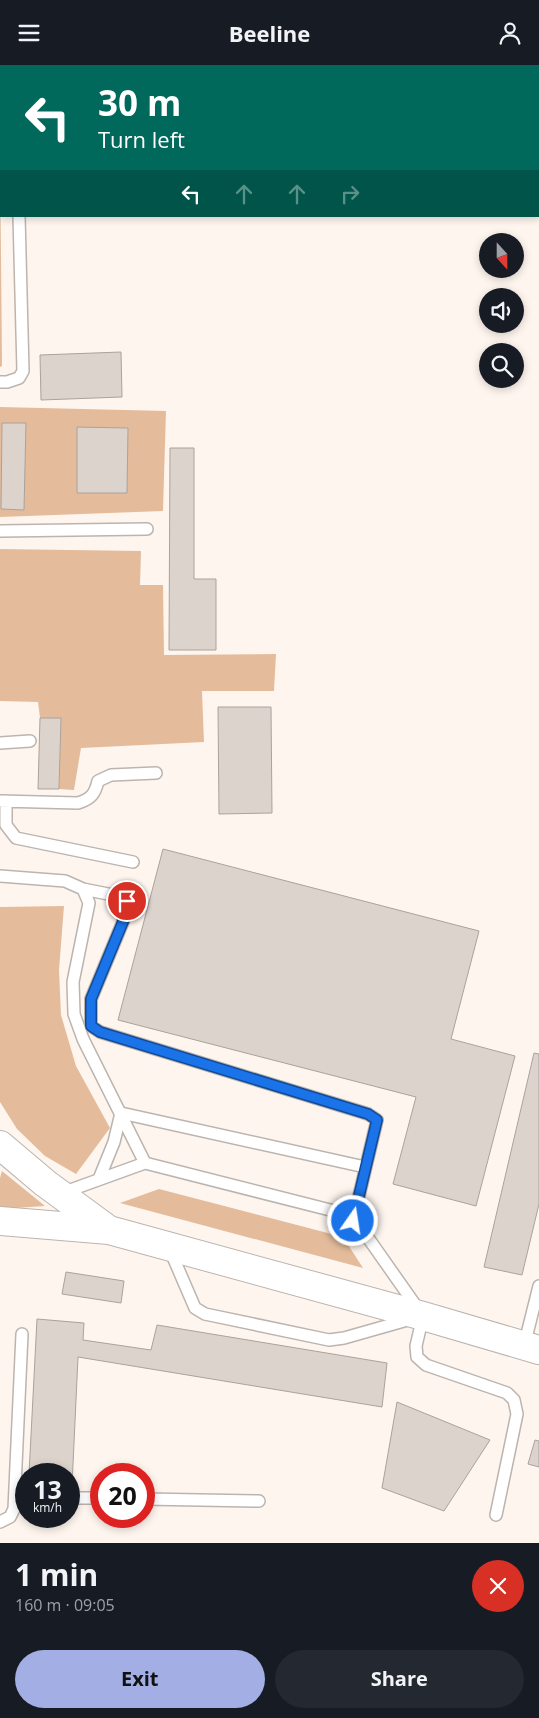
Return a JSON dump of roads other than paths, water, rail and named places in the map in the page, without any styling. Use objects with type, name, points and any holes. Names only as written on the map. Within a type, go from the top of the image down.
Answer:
[{"type":"main road","points":[[0,1145],[60,1194],[109,1230]]},
{"type":"main road","points":[[0,1221],[109,1230],[423,1316],[531,1348]]},
{"type":"lane","points":[[0,382],[19,378],[23,371],[19,217]]},
{"type":"lane","points":[[0,531],[147,529]]},
{"type":"lane","points":[[0,743],[30,741]]},
{"type":"lane","points":[[133,862],[16,837],[6,825],[3,801],[78,803],[89,799],[95,792],[98,781],[111,775],[156,773]]},
{"type":"lane","points":[[0,877],[65,881],[83,889],[118,896],[127,901],[127,912],[91,999],[91,1026],[100,1032],[368,1114],[377,1120],[353,1221]]},
{"type":"lane","points":[[83,889],[89,903],[73,982],[74,1013],[83,1039],[145,1163]]},
{"type":"lane","points":[[121,1113],[365,1167]]},
{"type":"lane","points":[[99,1179],[114,1141],[121,1113]]},
{"type":"lane","points":[[60,1194],[145,1163],[342,1213],[359,1225],[423,1316],[416,1346],[417,1357],[426,1365],[507,1393],[514,1400],[517,1414],[496,1515]]},
{"type":"lane","points":[[169,1246],[195,1308],[205,1314],[329,1340],[344,1338],[423,1316]]},
{"type":"lane","points":[[531,1348],[539,1286]]},
{"type":"lane","points":[[21,1463],[22,1334]]},
{"type":"lane","points":[[155,1499],[259,1501]]},
{"type":"lane","points":[[0,1522],[10,1517],[15,1507]]}]
